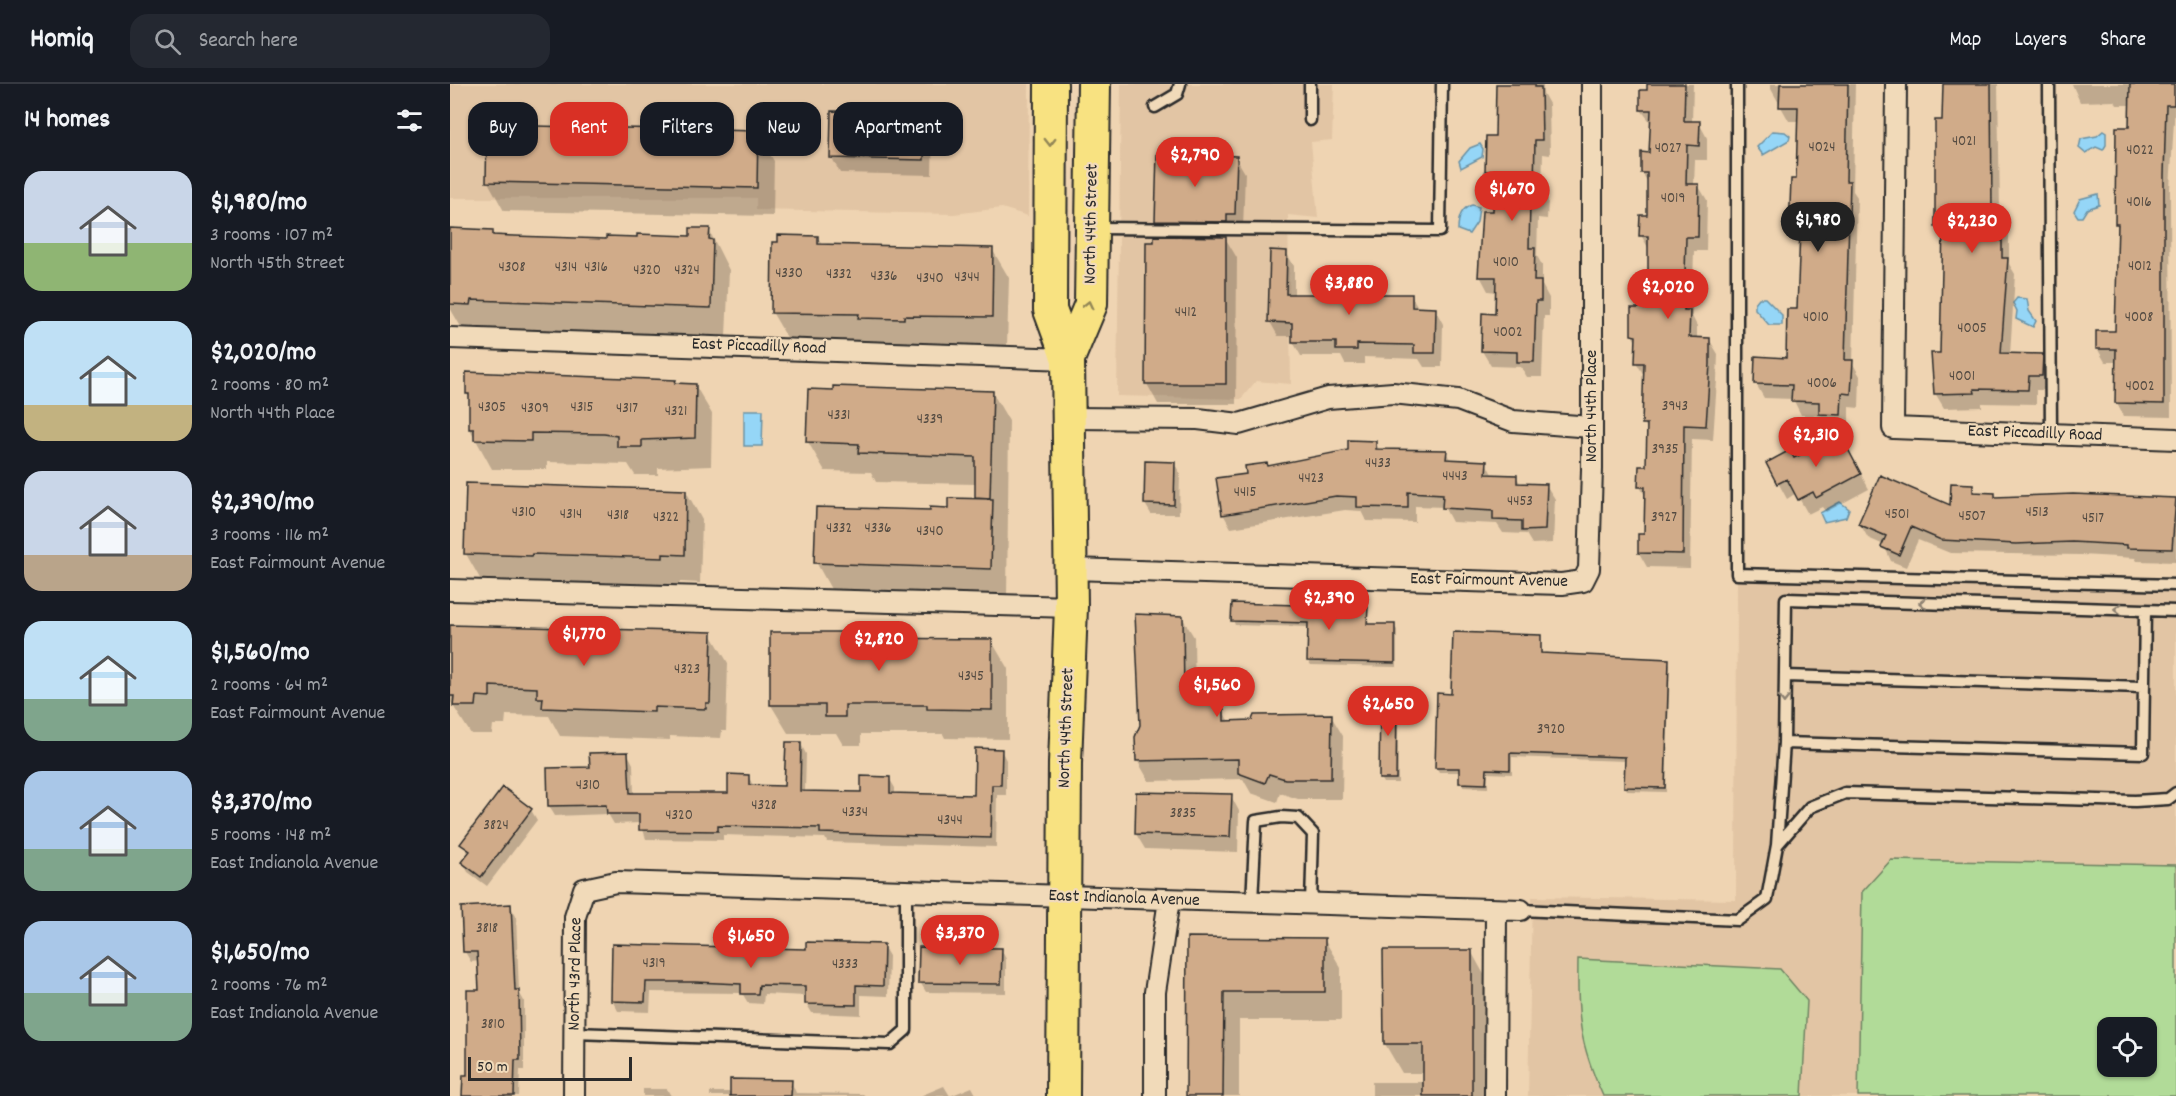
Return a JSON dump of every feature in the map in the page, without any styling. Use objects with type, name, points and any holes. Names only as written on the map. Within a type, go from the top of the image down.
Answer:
[{"type":"main road","name":"North 44th Street","points":[[1051,84],[1050,310],[1068,359],[1071,569],[1064,897],[1063,1096]]},
{"type":"main road","name":"North 44th Street","points":[[1068,359],[1091,304],[1094,84]]},
{"type":"street","name":"North 44th Place","points":[[1582,581],[1589,569],[1592,84]]},
{"type":"street","name":"East Piccadilly Road","points":[[1896,84],[1893,428],[2051,436],[2176,439]]},
{"type":"street","name":"East Piccadilly Road","points":[[450,338],[1068,359]]},
{"type":"street","points":[[1069,418],[1198,419],[1239,424],[1328,398],[1393,393],[1458,400],[1513,421],[1591,427]]},
{"type":"street","name":"East Fairmount Avenue","points":[[1071,569],[1562,584],[1582,581]]},
{"type":"street","points":[[450,590],[1071,607]]},
{"type":"street","name":"East Indianola Avenue","points":[[584,888],[616,882],[1521,910]]},
{"type":"street","name":"North 43rd Place","points":[[574,1096],[575,917],[584,888]]},
{"type":"street","points":[[1155,1096],[1155,992],[1169,900]]},
{"type":"street","points":[[1496,910],[1496,1096]]},
{"type":"lane","points":[[1155,107],[1177,94],[1180,84]]},
{"type":"lane","points":[[1310,84],[1310,120]]},
{"type":"lane","points":[[1092,227],[1440,231],[1442,84]]},
{"type":"lane","points":[[1737,84],[1737,574],[2176,585]]},
{"type":"lane","points":[[2049,84],[2051,436]]},
{"type":"lane","points":[[1521,910],[1738,920],[1767,899],[1777,845],[1784,743],[1786,599],[2176,610]]},
{"type":"lane","points":[[1784,743],[2143,753],[2145,610]]},
{"type":"lane","points":[[1785,676],[2144,687]]},
{"type":"lane","points":[[1777,845],[1810,807],[1845,793],[2135,801],[2168,799],[2176,793]]},
{"type":"lane","points":[[1252,902],[1257,821],[1281,817],[1298,818],[1313,834],[1311,904]]},
{"type":"lane","points":[[574,1033],[890,1044],[906,1030],[906,892]]},
{"type":"shaded area","points":[[450,84],[1029,84],[1028,216],[1002,208],[954,214],[756,210],[756,198],[450,198]]},
{"type":"shaded area","points":[[1121,84],[1334,84],[1332,140],[1311,142],[1318,218],[1288,215],[1291,384],[1256,381],[1241,399],[1117,396]]},
{"type":"shaded area","points":[[1737,574],[2176,585],[2176,1096],[1528,1096],[1532,897],[1736,900]]},
{"type":"green space","points":[[1891,860],[2176,865],[2176,1096],[1858,1096],[1862,892]]},
{"type":"green space","points":[[1578,959],[1780,969],[1807,1001],[1802,1096],[1603,1096],[1589,1060],[1581,1029]]},
{"type":"water","points":[[1773,131],[1785,132],[1790,136],[1789,140],[1763,155],[1757,147]]},
{"type":"water","points":[[2103,131],[2106,133],[2106,145],[2103,150],[2096,147],[2085,153],[2079,148],[2081,139],[2097,136]]},
{"type":"water","points":[[1480,144],[1483,149],[1482,157],[1461,168],[1459,161],[1470,148]]},
{"type":"water","points":[[2098,194],[2099,205],[2087,209],[2082,217],[2078,217],[2074,211],[2080,199]]},
{"type":"water","points":[[1472,205],[1479,207],[1477,222],[1469,234],[1458,230],[1458,226],[1463,211]]},
{"type":"water","points":[[1759,298],[1765,298],[1782,315],[1782,325],[1769,325],[1755,309],[1755,303]]},
{"type":"water","points":[[2017,298],[2027,299],[2029,311],[2036,321],[2033,327],[2016,319],[2017,311],[2013,303]]},
{"type":"water","points":[[744,410],[763,410],[762,446],[744,446]]},
{"type":"water","points":[[1840,502],[1849,509],[1846,517],[1824,522],[1820,513]]},
{"type":"building","points":[[1496,84],[1535,84],[1535,87],[1541,87],[1542,140],[1535,140],[1534,184],[1540,184],[1539,204],[1530,204],[1529,248],[1535,248],[1534,281],[1541,281],[1541,301],[1536,301],[1534,362],[1517,362],[1517,352],[1481,351],[1482,313],[1495,314],[1496,277],[1478,277],[1482,211],[1493,211],[1493,171],[1485,171],[1486,136],[1495,136]]},
{"type":"building","points":[[1647,84],[1685,84],[1684,121],[1700,121],[1699,146],[1687,145],[1686,184],[1699,184],[1698,237],[1686,237],[1684,310],[1690,310],[1689,337],[1710,338],[1710,364],[1706,426],[1684,425],[1683,554],[1638,553],[1638,534],[1644,534],[1645,487],[1638,487],[1639,466],[1646,466],[1647,424],[1642,424],[1644,363],[1635,363],[1636,336],[1631,335],[1631,308],[1639,308],[1640,278],[1648,278],[1648,236],[1639,236],[1640,215],[1647,215],[1647,173],[1641,173],[1641,152],[1649,153],[1651,110],[1640,110],[1640,90],[1647,90]]},
{"type":"building","points":[[1780,84],[1848,84],[1846,181],[1850,181],[1845,360],[1853,360],[1851,394],[1842,393],[1841,415],[1819,414],[1819,402],[1791,401],[1792,385],[1754,384],[1755,356],[1786,358],[1787,309],[1797,309],[1800,231],[1789,231],[1791,179],[1796,179],[1798,107],[1779,107]]},
{"type":"building","points":[[1943,84],[1991,84],[1992,211],[2002,211],[2002,258],[2008,258],[2001,353],[2043,354],[2042,376],[2029,376],[2028,390],[1974,389],[1975,393],[1934,394],[1931,353],[1940,353],[1943,227],[1935,227],[1935,120],[1942,120]]},
{"type":"building","points":[[2130,84],[2174,84],[2174,105],[2166,105],[2164,404],[2115,403],[2116,349],[2096,349],[2096,331],[2115,331],[2118,224],[2115,224],[2116,127],[2129,127]]},
{"type":"building","points":[[831,111],[833,111],[833,156],[924,156],[924,160],[830,158]]},
{"type":"building","points":[[538,126],[550,126],[550,156],[628,156],[628,128],[640,128],[640,156],[734,156],[734,130],[746,131],[746,156],[758,156],[757,188],[486,182],[486,156],[538,156]]},
{"type":"building","points":[[1157,153],[1237,156],[1235,214],[1227,214],[1227,222],[1155,221]]},
{"type":"building","points":[[450,228],[493,230],[493,235],[606,239],[606,236],[637,237],[637,234],[690,236],[690,228],[710,228],[709,239],[713,240],[711,308],[471,300],[470,305],[450,304]]},
{"type":"building","points":[[778,235],[818,236],[818,244],[993,248],[992,317],[904,316],[904,319],[858,318],[859,314],[771,313],[772,242],[778,242]]},
{"type":"building","points":[[1154,236],[1226,237],[1226,384],[1145,384],[1146,242],[1154,242]]},
{"type":"building","points":[[1270,250],[1287,251],[1286,294],[1412,294],[1412,307],[1436,308],[1435,353],[1414,353],[1414,345],[1357,344],[1357,350],[1336,350],[1336,342],[1292,342],[1292,323],[1268,322]]},
{"type":"building","points":[[466,372],[676,380],[675,383],[696,384],[695,438],[642,440],[642,447],[617,447],[617,436],[604,434],[531,433],[531,441],[474,440],[474,429],[469,429],[469,394],[466,394]]},
{"type":"building","points":[[833,386],[993,391],[990,498],[975,497],[975,457],[858,453],[859,444],[806,442],[808,389],[833,390]]},
{"type":"building","points":[[1840,434],[1861,474],[1816,498],[1813,492],[1798,500],[1787,479],[1777,484],[1766,463],[1790,450],[1794,458]]},
{"type":"building","points":[[1348,440],[1376,441],[1376,449],[1447,450],[1446,459],[1487,461],[1486,474],[1517,475],[1517,483],[1547,484],[1545,530],[1522,531],[1522,521],[1493,520],[1493,511],[1442,508],[1443,494],[1408,492],[1408,508],[1357,507],[1357,497],[1336,496],[1222,515],[1216,478],[1246,474],[1245,466],[1267,463],[1268,466],[1348,450]]},
{"type":"building","points":[[1145,461],[1175,462],[1174,505],[1144,504]]},
{"type":"building","points":[[1880,475],[1950,505],[1951,483],[1973,484],[1973,492],[1995,493],[1995,497],[2073,494],[2176,498],[2172,549],[2127,548],[2127,545],[2072,542],[2016,544],[1941,540],[1911,527],[1899,555],[1881,547],[1886,536],[1858,524]]},
{"type":"building","points":[[466,483],[686,490],[685,555],[663,554],[663,558],[464,554]]},
{"type":"building","points":[[948,498],[993,499],[991,569],[814,563],[816,507],[930,510],[930,507],[948,508]]},
{"type":"building","points":[[1232,603],[1368,607],[1367,624],[1395,624],[1395,663],[1307,661],[1308,623],[1231,621]]},
{"type":"building","points":[[1135,614],[1183,616],[1184,695],[1224,709],[1224,721],[1252,720],[1254,715],[1332,714],[1331,779],[1285,779],[1269,774],[1265,783],[1238,773],[1238,759],[1136,761],[1135,737],[1140,725]]},
{"type":"building","points":[[450,625],[712,632],[710,703],[706,703],[706,709],[654,707],[654,712],[542,708],[543,698],[537,698],[537,688],[490,686],[490,697],[477,696],[476,706],[453,706],[454,696],[450,696]]},
{"type":"building","points":[[770,632],[841,632],[841,638],[992,639],[992,710],[927,709],[927,705],[845,705],[845,717],[825,717],[825,705],[770,705]]},
{"type":"building","points":[[1453,632],[1541,635],[1541,653],[1669,659],[1665,788],[1624,787],[1625,757],[1510,753],[1510,770],[1487,769],[1486,784],[1459,783],[1459,768],[1435,768],[1437,693],[1451,694]]},
{"type":"building","points":[[1380,696],[1397,696],[1396,779],[1379,779]]},
{"type":"building","points":[[786,742],[801,742],[800,791],[861,792],[861,776],[890,777],[890,793],[974,795],[975,748],[1002,749],[1001,785],[992,785],[991,838],[820,833],[820,828],[718,826],[718,831],[639,830],[639,814],[607,814],[606,805],[548,806],[547,768],[590,767],[589,753],[628,752],[630,793],[728,793],[728,774],[749,775],[749,785],[784,786]]},
{"type":"building","points":[[503,787],[532,809],[481,877],[461,862],[470,851],[460,844]]},
{"type":"building","points":[[1136,792],[1232,794],[1230,837],[1135,834]]},
{"type":"building","points":[[511,904],[515,990],[519,990],[520,1060],[515,1060],[514,1096],[462,1096],[463,1075],[467,1075],[467,990],[479,990],[477,952],[463,952],[461,907]]},
{"type":"building","points":[[1187,937],[1325,938],[1325,992],[1224,992],[1223,1096],[1186,1096]]},
{"type":"building","points":[[806,942],[884,944],[883,986],[856,985],[856,1005],[805,1004],[805,986],[759,985],[758,994],[741,994],[741,984],[695,982],[646,982],[645,1002],[611,1001],[612,944],[806,949]]},
{"type":"building","points":[[919,947],[1002,948],[1001,984],[918,983]]},
{"type":"building","points":[[1383,950],[1472,950],[1472,1096],[1423,1096],[1423,1044],[1384,1044]]},
{"type":"building","points":[[730,1079],[792,1080],[791,1096],[730,1096]]}]
